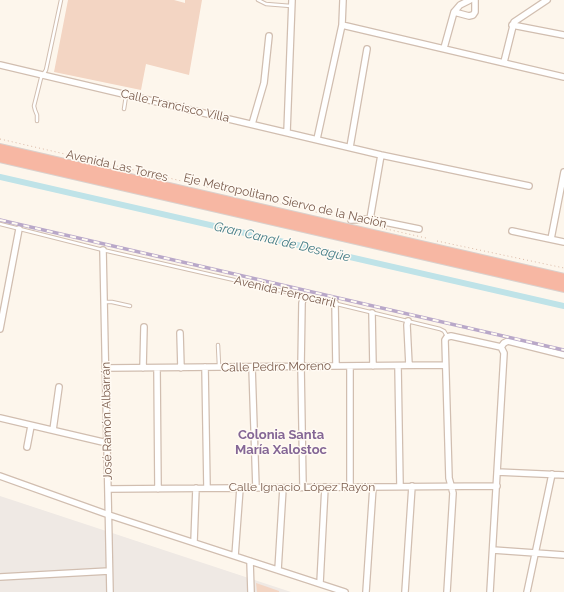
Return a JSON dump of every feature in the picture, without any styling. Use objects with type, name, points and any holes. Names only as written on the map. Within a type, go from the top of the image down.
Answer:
[{"type":"highway","name":"Eje Metropolitano Siervo de la Nación","points":[[0,149],[564,279]]},
{"type":"highway","name":"Eje Metropolitano Siervo de la Nación","points":[[0,157],[564,287]]},
{"type":"street","points":[[317,139],[342,25],[343,0]]},
{"type":"street","points":[[444,48],[454,12],[460,5],[470,0]]},
{"type":"street","points":[[454,12],[469,16],[473,15],[475,12],[475,0]]},
{"type":"street","points":[[504,62],[512,25],[517,19],[547,0]]},
{"type":"street","points":[[287,132],[291,3]]},
{"type":"street","points":[[342,25],[564,77]]},
{"type":"street","points":[[512,25],[564,35]]},
{"type":"street","points":[[252,124],[264,83],[269,36]]},
{"type":"street","points":[[350,147],[367,49]]},
{"type":"street","name":"Calle Francisco Villa","points":[[0,65],[381,155],[529,186]]},
{"type":"street","points":[[370,219],[381,155]]},
{"type":"street","points":[[551,239],[561,199],[564,172]]},
{"type":"street","points":[[351,220],[370,219],[419,229]]},
{"type":"street","points":[[0,329],[19,229]]},
{"type":"street","points":[[512,231],[564,242]]},
{"type":"street","name":"José Ramón Albarrán","points":[[103,250],[110,592]]},
{"type":"street","points":[[303,487],[302,303],[304,296]]},
{"type":"street","points":[[335,303],[336,366]]},
{"type":"street","points":[[372,312],[374,366]]},
{"type":"street","points":[[408,321],[409,365]]},
{"type":"street","points":[[143,368],[144,328]]},
{"type":"street","points":[[180,334],[180,368]]},
{"type":"street","name":"Avenida Ferrocarril","points":[[447,337],[451,336],[501,347],[508,341],[564,355]]},
{"type":"street","points":[[447,337],[445,340],[445,365],[449,478],[453,494],[447,592]]},
{"type":"street","points":[[490,592],[504,353],[501,347]]},
{"type":"street","name":"Calle Pedro Moreno","points":[[106,368],[445,365]]},
{"type":"street","points":[[350,366],[350,487]]},
{"type":"street","points":[[398,366],[400,486]]},
{"type":"street","points":[[205,367],[207,488]]},
{"type":"street","points":[[252,367],[256,488]]},
{"type":"street","points":[[157,368],[158,489]]},
{"type":"street","points":[[53,430],[59,386]]},
{"type":"street","points":[[0,418],[107,442]]},
{"type":"street","points":[[27,447],[31,426]]},
{"type":"street","points":[[497,472],[564,475]]},
{"type":"street","points":[[527,592],[552,474]]},
{"type":"street","points":[[0,476],[109,515],[345,592]]},
{"type":"street","name":"Calle Ignacio López Rayón","points":[[108,489],[451,485],[497,486]]},
{"type":"street","points":[[405,592],[412,486]]},
{"type":"street","points":[[320,584],[325,487]]},
{"type":"street","points":[[366,592],[373,487]]},
{"type":"street","points":[[194,542],[196,488]]},
{"type":"street","points":[[235,556],[240,488]]},
{"type":"street","points":[[278,570],[283,488]]},
{"type":"street","points":[[492,550],[564,555]]},
{"type":"street","points":[[250,561],[251,592]]},
{"type":"street","points":[[0,577],[110,571]]},
{"type":"lane","points":[[37,121],[37,115],[34,108],[41,80],[46,70],[61,0]]},
{"type":"lane","points":[[258,0],[266,4],[291,3]]},
{"type":"lane","points":[[124,109],[127,95]]},
{"type":"lane","name":"Avenida Ferrocarril","points":[[0,224],[103,250],[335,303],[440,329],[444,331],[447,337]]},
{"type":"lane","points":[[105,302],[130,306]]},
{"type":"lane","points":[[218,345],[219,367]]},
{"type":"path","name":"Avenida Las Torres","points":[[0,139],[351,220]]},
{"type":"path","points":[[380,228],[564,268]]},
{"type":"shaded area","points":[[0,496],[291,592],[0,592]]},
{"type":"building","points":[[68,0],[174,0],[185,3],[185,0],[202,0],[189,75],[146,64],[141,90],[54,72]]},
{"type":"building","points":[[256,583],[279,591],[279,592],[257,592]]},
{"type":"waterway","name":"Gran Canal de Desagüe","points":[[0,177],[564,306]]},
{"type":"railway","points":[[0,220],[564,350]]},
{"type":"district","name":"Colonia Santa María Xalostoc","points":[[281,442]]}]
